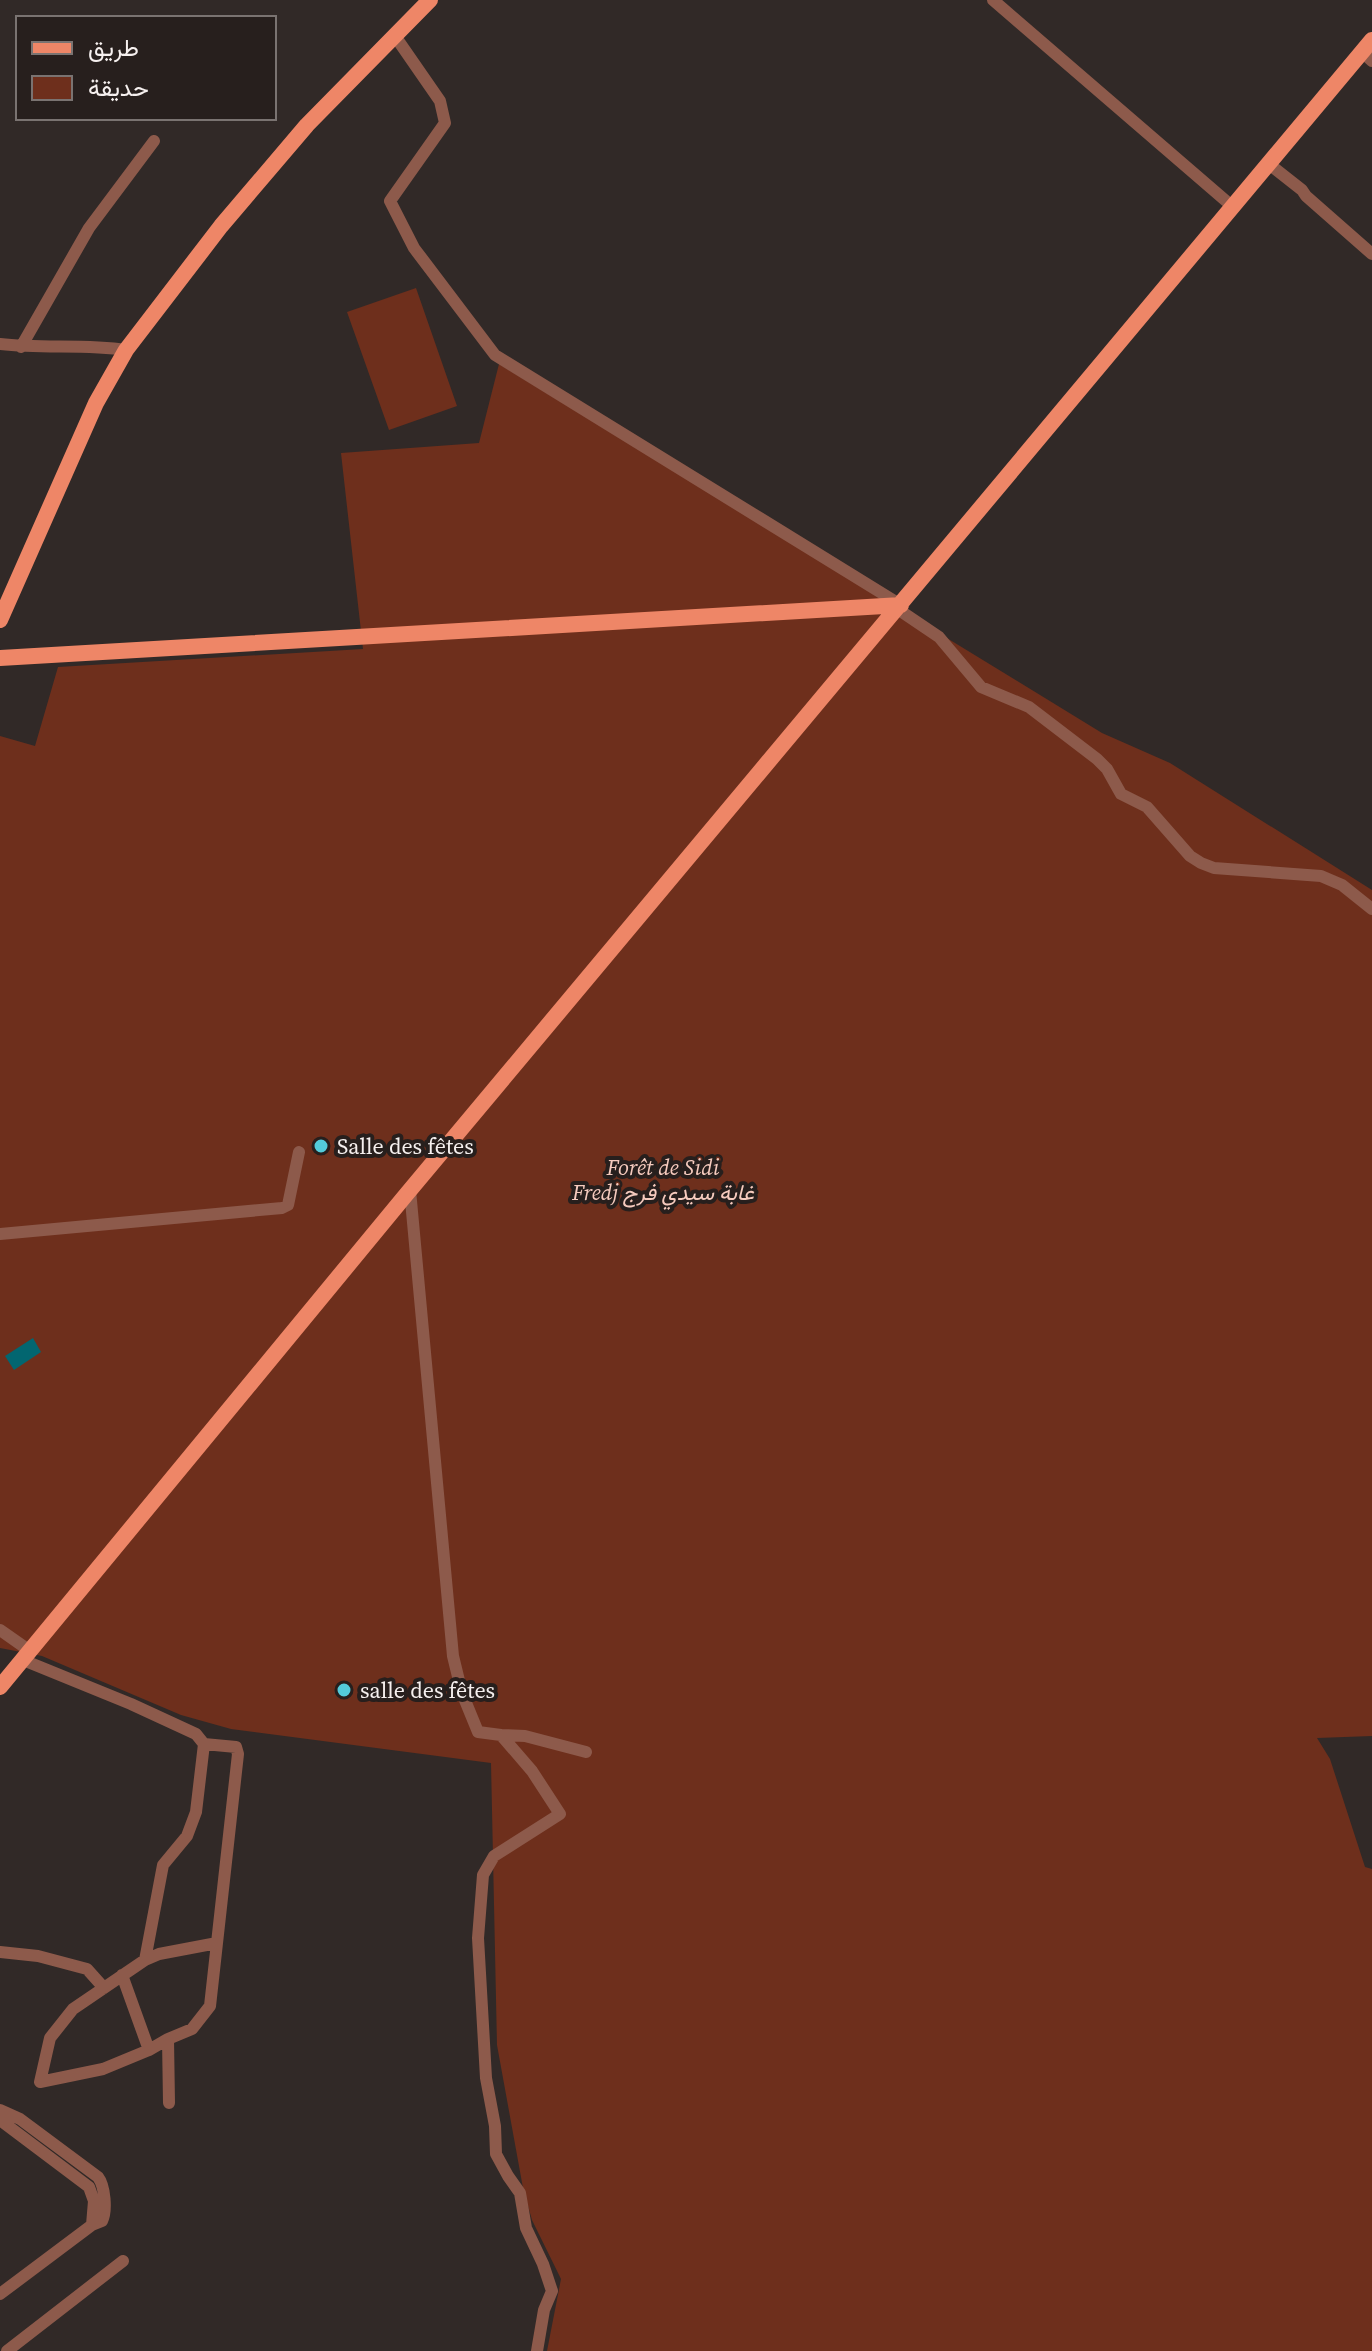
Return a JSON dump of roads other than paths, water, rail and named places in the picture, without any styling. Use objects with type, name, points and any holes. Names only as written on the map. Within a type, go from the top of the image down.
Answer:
[{"type":"main road","points":[[0,620],[96,403],[126,350],[221,226],[307,125],[430,0]]},
{"type":"main road","points":[[0,1687],[410,1190],[901,609],[1269,164],[1369,51]]},
{"type":"main road","points":[[0,658],[901,609]]},
{"type":"street","points":[[993,0],[1233,207]]},
{"type":"street","points":[[395,36],[440,101],[445,123],[390,201],[414,248],[495,355],[901,609],[939,637],[981,687],[1029,707],[1101,762],[1121,794],[1150,809],[1190,856],[1201,863],[1214,868],[1321,876],[1342,885],[1372,909]]},
{"type":"street","points":[[21,347],[89,228],[154,141]]},
{"type":"street","points":[[1269,164],[1372,254]]},
{"type":"street","points":[[0,344],[21,347],[96,346],[126,350]]},
{"type":"street","points":[[0,1234],[282,1208],[288,1205],[299,1152]]},
{"type":"street","points":[[410,1190],[453,1656],[462,1693],[478,1732],[525,1736],[586,1752]]},
{"type":"street","points":[[0,1630],[26,1655],[196,1734],[204,1744],[196,1812],[187,1836],[163,1865],[145,1960]]},
{"type":"street","points":[[501,1735],[532,1771],[560,1814],[494,1856],[483,1875],[478,1938],[486,2078],[495,2126],[496,2154],[520,2193],[526,2228],[552,2291],[544,2310],[537,2351]]},
{"type":"street","points":[[204,1744],[236,1747],[238,1754],[217,1943],[210,2006],[192,2029],[149,2050],[103,2069],[40,2082],[50,2038],[73,2009],[145,1960],[159,1954],[217,1943]]},
{"type":"street","points":[[0,1952],[38,1956],[87,1969],[104,1988]]},
{"type":"street","points":[[122,1975],[149,2050]]},
{"type":"street","points":[[168,2039],[169,2103]]},
{"type":"street","points":[[0,2110],[20,2119],[101,2180],[106,2214],[99,2223],[92,2225],[0,2294]]},
{"type":"street","points":[[0,2120],[89,2187],[94,2201],[92,2225]]},
{"type":"street","points":[[7,2351],[123,2261]]},
{"type":"water","points":[[33,1338],[41,1352],[14,1370],[5,1356]]},
{"type":"place","name":"Salle des fêtes","points":[[321,1146]]},
{"type":"place","name":"salle des fêtes","points":[[344,1690]]},
{"type":"park label","name":"Forêt de Sidi Fredj غابة سيدي فرج","points":[[663,1180]]}]
